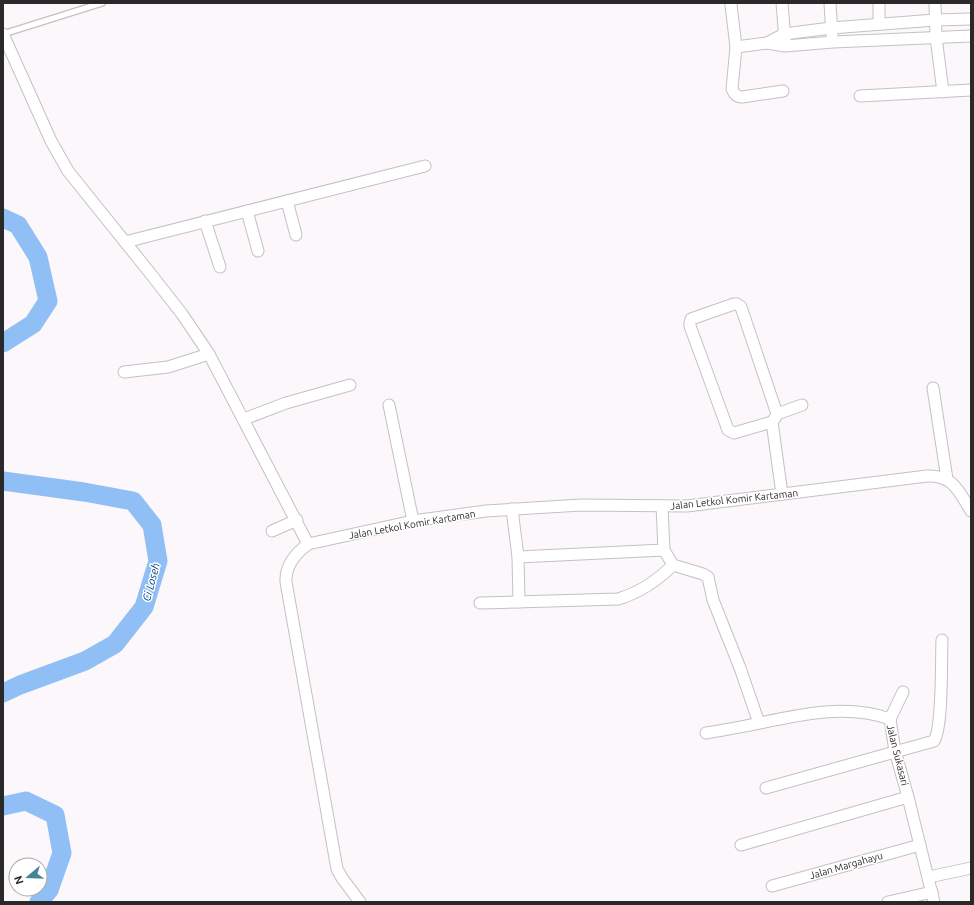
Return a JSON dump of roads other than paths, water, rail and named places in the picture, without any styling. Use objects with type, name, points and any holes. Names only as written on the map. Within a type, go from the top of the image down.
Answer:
[{"type":"street","points":[[782,3],[785,46]]},
{"type":"street","points":[[830,3],[832,42]]},
{"type":"street","points":[[879,3],[879,24]]},
{"type":"street","points":[[935,3],[936,37],[943,92]]},
{"type":"street","points":[[731,5],[736,47],[732,89],[734,94],[742,97],[783,91]]},
{"type":"street","points":[[767,43],[784,34],[831,28],[935,20],[971,19]]},
{"type":"street","points":[[3,34],[51,141],[68,170],[182,314],[209,354],[297,520],[308,544],[294,557],[287,570],[286,582],[337,869],[360,902]]},
{"type":"street","points":[[736,47],[767,43],[785,46],[832,42],[971,36]]},
{"type":"street","points":[[860,96],[971,90]]},
{"type":"street","points":[[125,242],[424,166]]},
{"type":"street","points":[[287,200],[296,235]]},
{"type":"street","points":[[247,211],[258,251]]},
{"type":"street","points":[[205,221],[220,267]]},
{"type":"street","points":[[782,494],[774,418],[741,306],[734,304],[692,319],[690,327],[728,430],[732,433],[738,432],[774,418],[802,405]]},
{"type":"street","points":[[124,372],[168,367],[209,354]]},
{"type":"street","points":[[244,419],[286,404],[350,385]]},
{"type":"street","points":[[934,388],[947,479],[954,485],[971,511]]},
{"type":"street","points":[[389,405],[413,522]]},
{"type":"street","name":"Jalan Letkol Komir Kartaman","points":[[308,544],[413,522],[486,511],[581,505],[695,505],[922,476],[936,476],[947,479]]},
{"type":"street","points":[[662,506],[664,550],[673,565],[703,574],[708,578],[713,600],[740,668],[759,723]]},
{"type":"street","points":[[512,509],[518,557],[519,602]]},
{"type":"street","points":[[272,531],[297,520]]},
{"type":"street","points":[[518,557],[664,550]]},
{"type":"street","points":[[480,603],[618,599],[633,594],[648,585],[673,565]]},
{"type":"street","points":[[766,788],[895,751],[931,743],[936,738],[939,724],[942,640]]},
{"type":"street","points":[[890,719],[903,692]]},
{"type":"street","name":"Jalan Sukasari","points":[[706,733],[796,715],[836,712],[870,714],[890,719],[895,751],[933,897]]},
{"type":"street","points":[[741,845],[908,797]]},
{"type":"street","name":"Jalan Margahayu","points":[[772,886],[920,845]]},
{"type":"street","points":[[929,877],[971,868]]},
{"type":"street","points":[[888,902],[933,897]]},
{"type":"lane","points":[[3,34],[102,3]]},
{"type":"waterway","name":"Ci Loseh","points":[[3,218],[18,225],[38,257],[48,301],[33,324],[3,343]]},
{"type":"waterway","name":"Ci Loseh","points":[[3,481],[84,492],[133,501],[152,525],[158,561],[144,607],[115,644],[85,661],[20,685],[3,693]]},
{"type":"waterway","name":"Ci Loseh","points":[[3,806],[26,801],[55,815],[62,853],[49,890],[39,902]]}]
